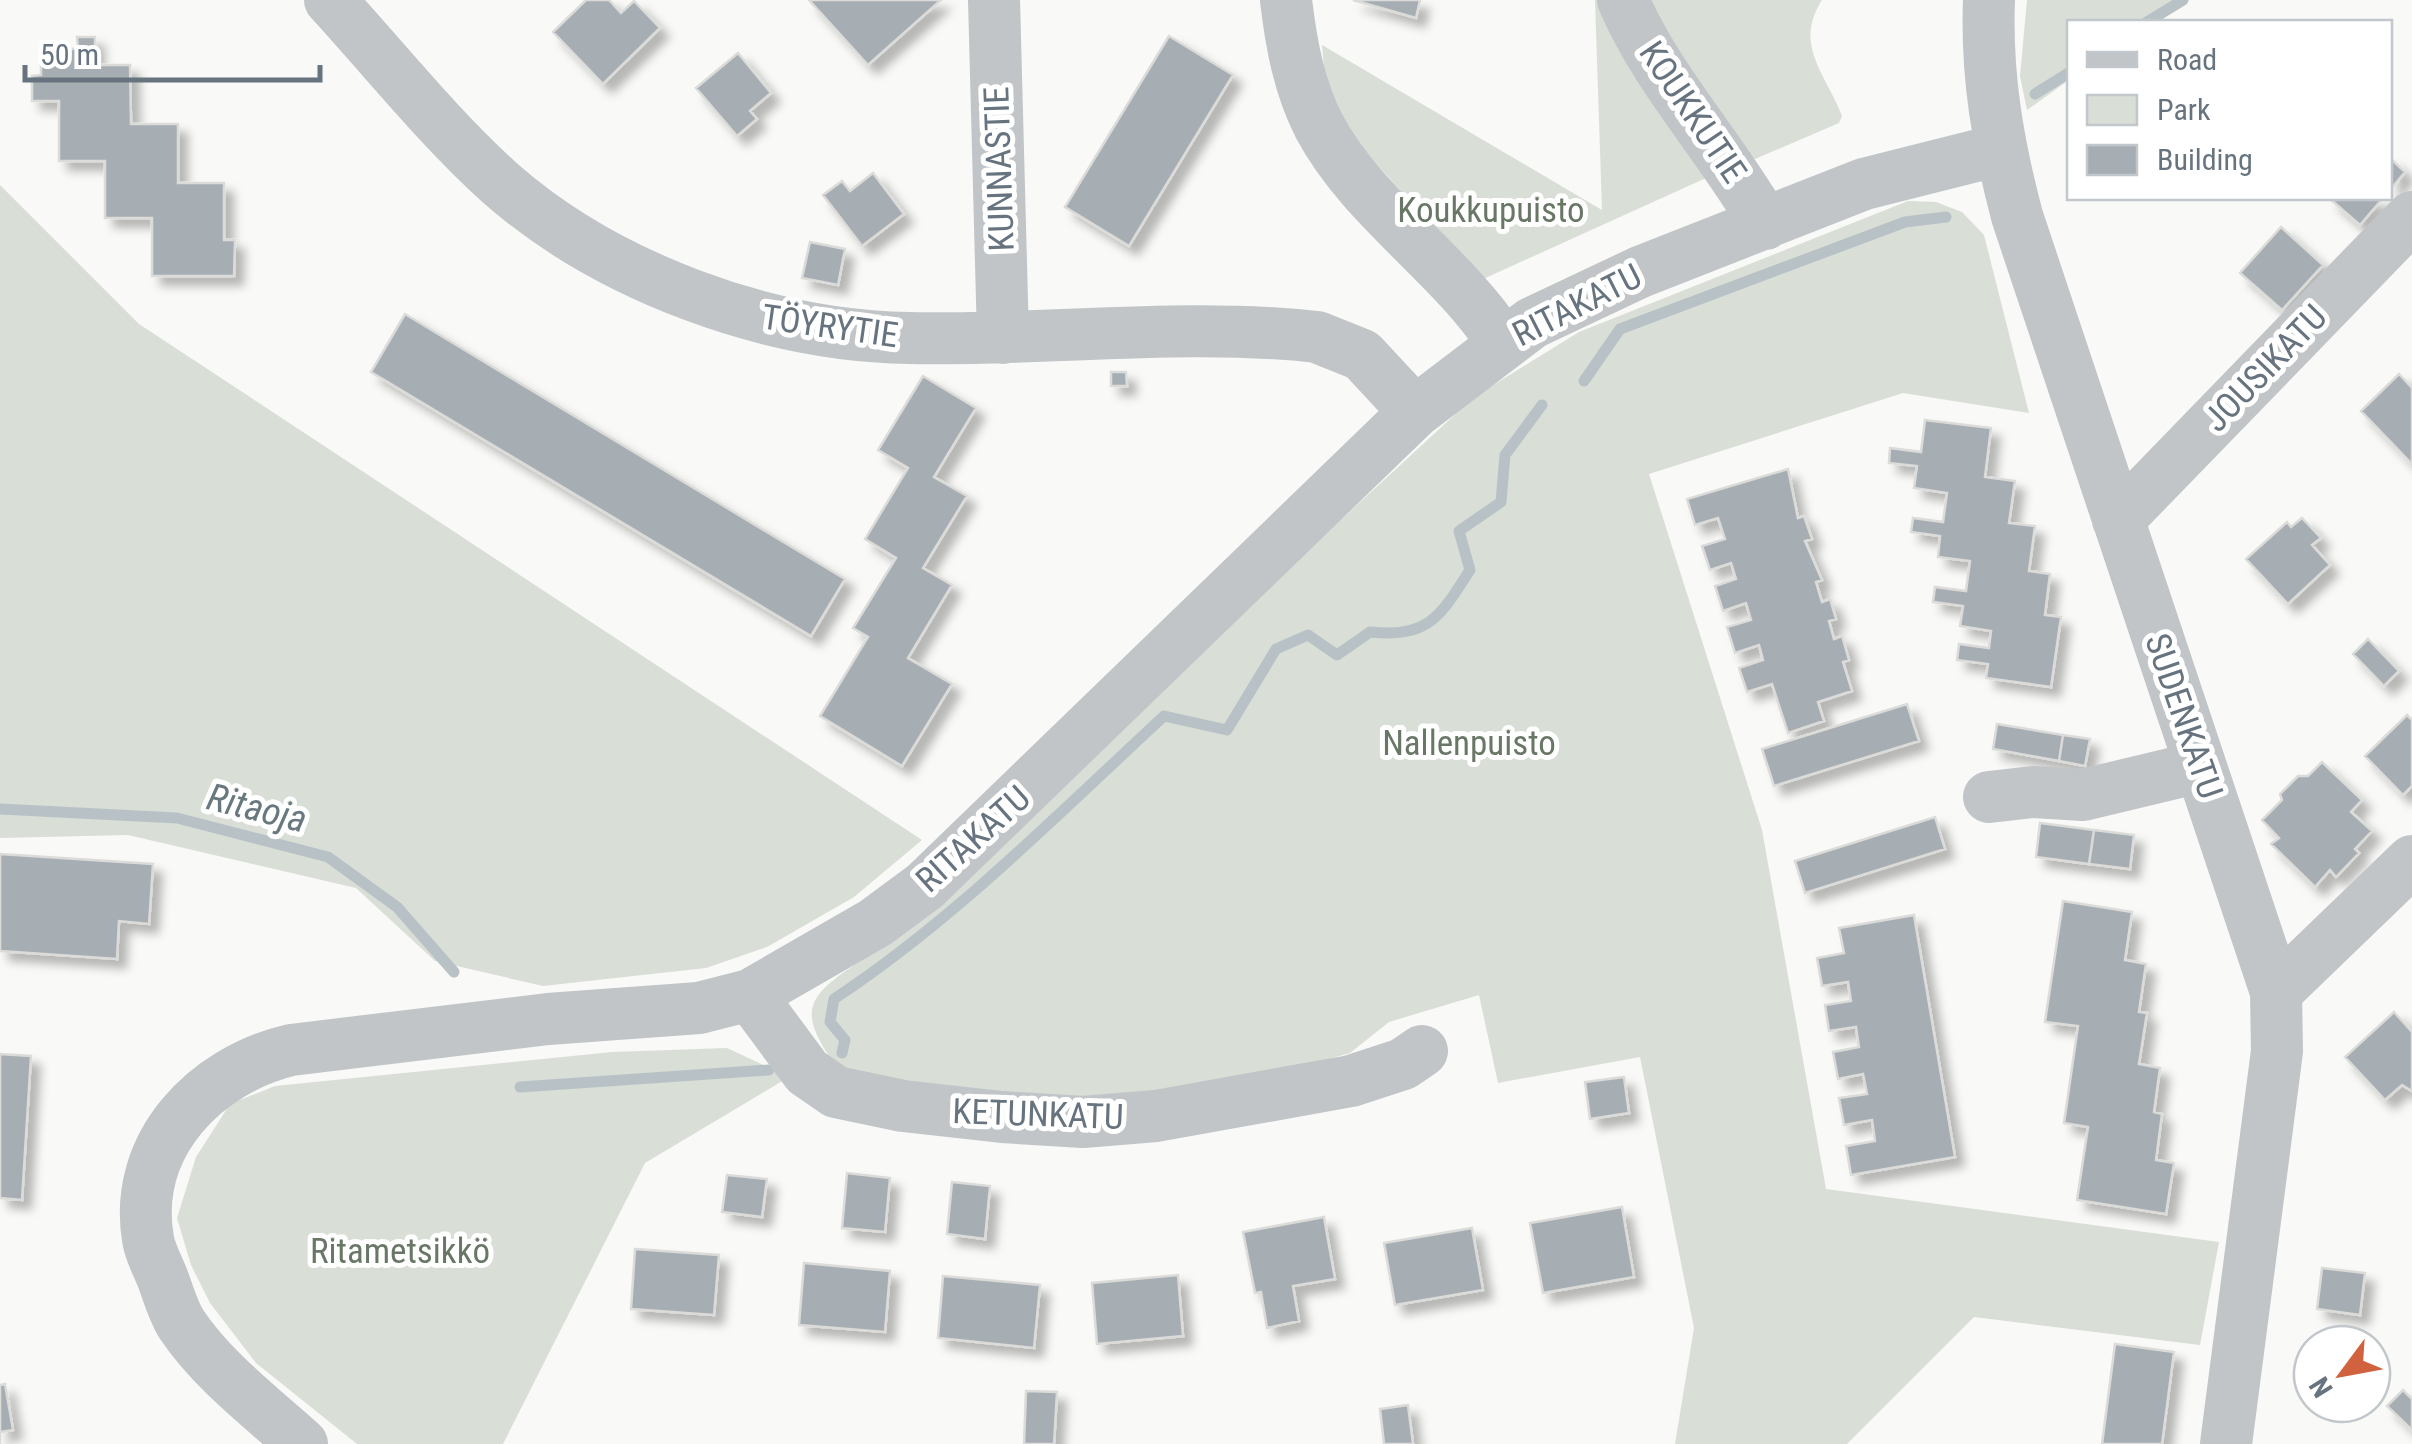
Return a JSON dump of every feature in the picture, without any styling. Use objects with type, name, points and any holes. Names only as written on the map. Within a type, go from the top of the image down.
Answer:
[{"type":"street","name":"TÖYRYTIE","points":[[330,0],[493,176],[525,203],[620,263],[736,312],[793,326],[907,338],[1317,336],[1362,356],[1415,412]]},
{"type":"street","name":"KUNNASTIE","points":[[994,0],[1003,338]]},
{"type":"street","points":[[1286,0],[1302,83],[1320,126],[1348,169],[1477,304],[1502,342]]},
{"type":"street","name":"KOUKKUTIE","points":[[1623,0],[1641,36],[1738,177],[1765,224]]},
{"type":"street","name":"SUDENKATU","points":[[1988,0],[1990,87],[1999,150],[2276,992],[2278,1051],[2226,1444]]},
{"type":"street","name":"RITAKATU","points":[[302,1444],[222,1371],[180,1323],[148,1238],[150,1187],[172,1124],[209,1085],[259,1058],[290,1050],[548,1019],[699,1008],[750,996],[875,923],[967,849],[1415,412],[1502,342],[1640,272],[1864,184],[1999,150]]},
{"type":"street","name":"JOUSIKATU","points":[[2118,520],[2412,216]]},
{"type":"street","points":[[1989,797],[2033,792],[2083,795],[2200,767]]},
{"type":"street","points":[[2276,992],[2412,861]]},
{"type":"street","name":"KETUNKATU","points":[[750,996],[807,1072],[836,1092],[903,1106],[1002,1117],[1083,1122],[1156,1116],[1351,1080],[1403,1064],[1422,1051]]},
{"type":"green space","name":"Koukkupuisto","points":[[1595,0],[1600,0],[1706,178],[1481,280],[1328,110],[1322,45],[1602,210]]},
{"type":"green space","points":[[1642,0],[1822,0],[1814,16],[1811,45],[1842,116],[1839,123],[1755,159],[1747,157]]},
{"type":"green space","points":[[2027,0],[2181,0],[2153,20],[2067,20],[2067,81],[2027,110],[2020,76]]},
{"type":"green space","points":[[0,185],[139,324],[922,840],[854,897],[767,947],[706,968],[543,986],[435,961],[356,888],[128,835],[0,838]]},
{"type":"green space","name":"Nallenpuisto","points":[[1908,201],[1936,202],[1962,212],[1984,235],[2029,413],[1903,393],[1649,474],[1762,830],[1826,1189],[2219,1242],[2200,1345],[1974,1317],[1847,1444],[1675,1444],[1694,1328],[1640,1057],[1498,1083],[1479,995],[1389,1022],[1350,1053],[1234,1086],[1016,1102],[842,1074],[826,1052],[812,1019],[819,994],[868,956],[1474,397],[1579,332]]},
{"type":"green space","name":"Ritametsikkö","points":[[727,1048],[776,1071],[784,1080],[645,1163],[503,1444],[357,1444],[256,1363],[210,1303],[191,1265],[177,1218],[196,1157],[230,1104],[275,1086],[612,1052]]},
{"type":"building","points":[[586,0],[609,0],[621,13],[634,1],[660,28],[603,84],[553,32]]},
{"type":"building","points":[[809,0],[941,0],[868,65]]},
{"type":"building","points":[[1353,0],[1420,0],[1416,18]]},
{"type":"building","points":[[1169,36],[1233,75],[1129,246],[1065,207]]},
{"type":"building","points":[[77,37],[95,37],[95,65],[130,65],[131,124],[178,124],[178,183],[224,183],[224,240],[235,240],[234,276],[152,276],[152,218],[105,218],[105,161],[59,161],[59,101],[32,101],[32,76],[41,75],[41,61],[59,61],[59,49],[78,49]]},
{"type":"building","points":[[738,53],[771,93],[750,111],[757,119],[737,136],[696,88]]},
{"type":"building","points":[[2392,160],[2405,172],[2392,188]]},
{"type":"building","points":[[873,173],[904,214],[862,246],[823,195],[842,181],[850,191]]},
{"type":"building","points":[[2331,200],[2381,200],[2360,225]]},
{"type":"building","points":[[2281,227],[2323,265],[2282,310],[2240,273]]},
{"type":"building","points":[[810,242],[845,249],[838,285],[802,278]]},
{"type":"building","points":[[405,314],[845,579],[811,636],[371,372]]},
{"type":"building","points":[[1111,372],[1126,372],[1127,386],[1111,386]]},
{"type":"building","points":[[2399,374],[2412,388],[2412,464],[2361,411]]},
{"type":"building","points":[[923,376],[976,408],[934,477],[967,496],[923,568],[952,585],[908,658],[952,684],[902,766],[820,716],[868,637],[853,628],[896,558],[865,539],[908,468],[878,450]]},
{"type":"building","points":[[1925,420],[1991,428],[1985,477],[2015,481],[2009,523],[2035,526],[2029,571],[2050,574],[2045,615],[2061,617],[2051,687],[1986,678],[1988,664],[1957,660],[1959,644],[1989,648],[1991,631],[1960,626],[1963,606],[1933,602],[1935,587],[1966,591],[1970,561],[1938,557],[1940,536],[1911,532],[1913,518],[1943,522],[1947,493],[1914,488],[1917,466],[1889,463],[1890,448],[1921,452]]},
{"type":"building","points":[[1788,469],[1798,518],[1804,516],[1812,539],[1805,541],[1822,580],[1816,582],[1822,602],[1830,599],[1836,619],[1829,621],[1834,639],[1842,636],[1849,660],[1843,662],[1852,691],[1818,702],[1824,721],[1788,733],[1772,684],[1747,692],[1739,668],[1763,660],[1759,645],[1735,653],[1727,627],[1751,620],[1746,603],[1723,611],[1715,586],[1736,579],[1731,563],[1710,570],[1702,546],[1725,539],[1718,518],[1695,525],[1687,499]]},
{"type":"building","points":[[2302,518],[2321,538],[2312,545],[2330,565],[2288,604],[2246,559],[2287,522],[2291,527]]},
{"type":"building","points":[[2368,639],[2399,671],[2384,686],[2353,654]]},
{"type":"building","points":[[1907,704],[1919,741],[1774,786],[1762,749]]},
{"type":"building","points":[[2407,715],[2412,720],[2412,786],[2403,795],[2365,756]]},
{"type":"building","points":[[1997,724],[2063,735],[2059,761],[1993,749]]},
{"type":"building","points":[[2063,735],[2090,739],[2085,766],[2059,761]]},
{"type":"building","points":[[2322,762],[2362,800],[2351,812],[2372,831],[2355,849],[2359,853],[2336,877],[2330,870],[2315,887],[2271,844],[2279,838],[2262,820],[2298,776],[2308,776]]},
{"type":"building","points":[[1935,817],[1945,849],[1805,893],[1795,861]]},
{"type":"building","points":[[2040,823],[2094,830],[2089,864],[2036,857]]},
{"type":"building","points":[[2094,830],[2134,835],[2130,869],[2089,864]]},
{"type":"building","points":[[0,854],[153,864],[149,924],[119,921],[117,959],[0,951]]},
{"type":"building","points":[[2063,901],[2132,912],[2125,960],[2146,964],[2139,1012],[2147,1013],[2139,1064],[2160,1068],[2154,1112],[2162,1114],[2156,1160],[2174,1163],[2166,1214],[2077,1200],[2088,1127],[2064,1123],[2078,1026],[2045,1022]]},
{"type":"building","points":[[1914,915],[1955,1157],[1851,1175],[1846,1146],[1875,1141],[1872,1120],[1844,1125],[1839,1098],[1867,1094],[1863,1074],[1838,1079],[1833,1052],[1859,1047],[1856,1027],[1829,1031],[1825,1005],[1851,1001],[1848,982],[1822,986],[1817,958],[1844,953],[1839,928]]},
{"type":"building","points":[[2394,1012],[2412,1032],[2412,1091],[2402,1085],[2385,1100],[2345,1057]]},
{"type":"building","points":[[0,1054],[31,1056],[22,1200],[0,1198]]},
{"type":"building","points":[[1624,1077],[1629,1113],[1590,1119],[1585,1082]]},
{"type":"building","points":[[847,1173],[890,1178],[885,1232],[842,1228]]},
{"type":"building","points":[[727,1175],[767,1179],[762,1217],[722,1212]]},
{"type":"building","points":[[952,1182],[990,1186],[985,1239],[947,1234]]},
{"type":"building","points":[[1622,1207],[1634,1277],[1543,1293],[1530,1223]]},
{"type":"building","points":[[1324,1217],[1335,1279],[1293,1286],[1299,1321],[1267,1328],[1261,1292],[1255,1293],[1243,1232]]},
{"type":"building","points":[[1472,1228],[1483,1290],[1395,1305],[1384,1243]]},
{"type":"building","points":[[635,1249],[719,1255],[714,1315],[631,1309]]},
{"type":"building","points":[[804,1263],[890,1271],[885,1332],[799,1325]]},
{"type":"building","points":[[2322,1268],[2365,1273],[2360,1315],[2317,1309]]},
{"type":"building","points":[[1178,1275],[1183,1336],[1097,1344],[1092,1283]]},
{"type":"building","points":[[943,1276],[1040,1285],[1034,1348],[938,1338]]},
{"type":"building","points":[[2115,1344],[2174,1352],[2162,1444],[2102,1444]]},
{"type":"building","points":[[5,1384],[13,1430],[0,1432],[0,1385]]},
{"type":"building","points":[[2403,1390],[2412,1399],[2412,1430],[2392,1411],[2392,1401]]},
{"type":"building","points":[[1026,1391],[1057,1392],[1054,1444],[1024,1444]]},
{"type":"building","points":[[1408,1405],[1413,1444],[1384,1444],[1380,1409]]},
{"type":"waterway","points":[[2150,20],[2183,0]]},
{"type":"waterway","points":[[2035,94],[2067,74]]},
{"type":"waterway","points":[[1584,381],[1620,329],[1905,222],[1946,217]]},
{"type":"waterway","points":[[842,1053],[845,1040],[830,1022],[834,999],[964,900],[1164,716],[1227,730],[1276,649],[1308,635],[1337,655],[1370,632],[1406,632],[1441,611],[1470,570],[1459,531],[1501,502],[1505,455],[1542,405]]},
{"type":"waterway","name":"Ritaoja","points":[[0,809],[177,818],[328,857],[397,907],[454,972]]},
{"type":"waterway","points":[[520,1087],[769,1070]]}]
